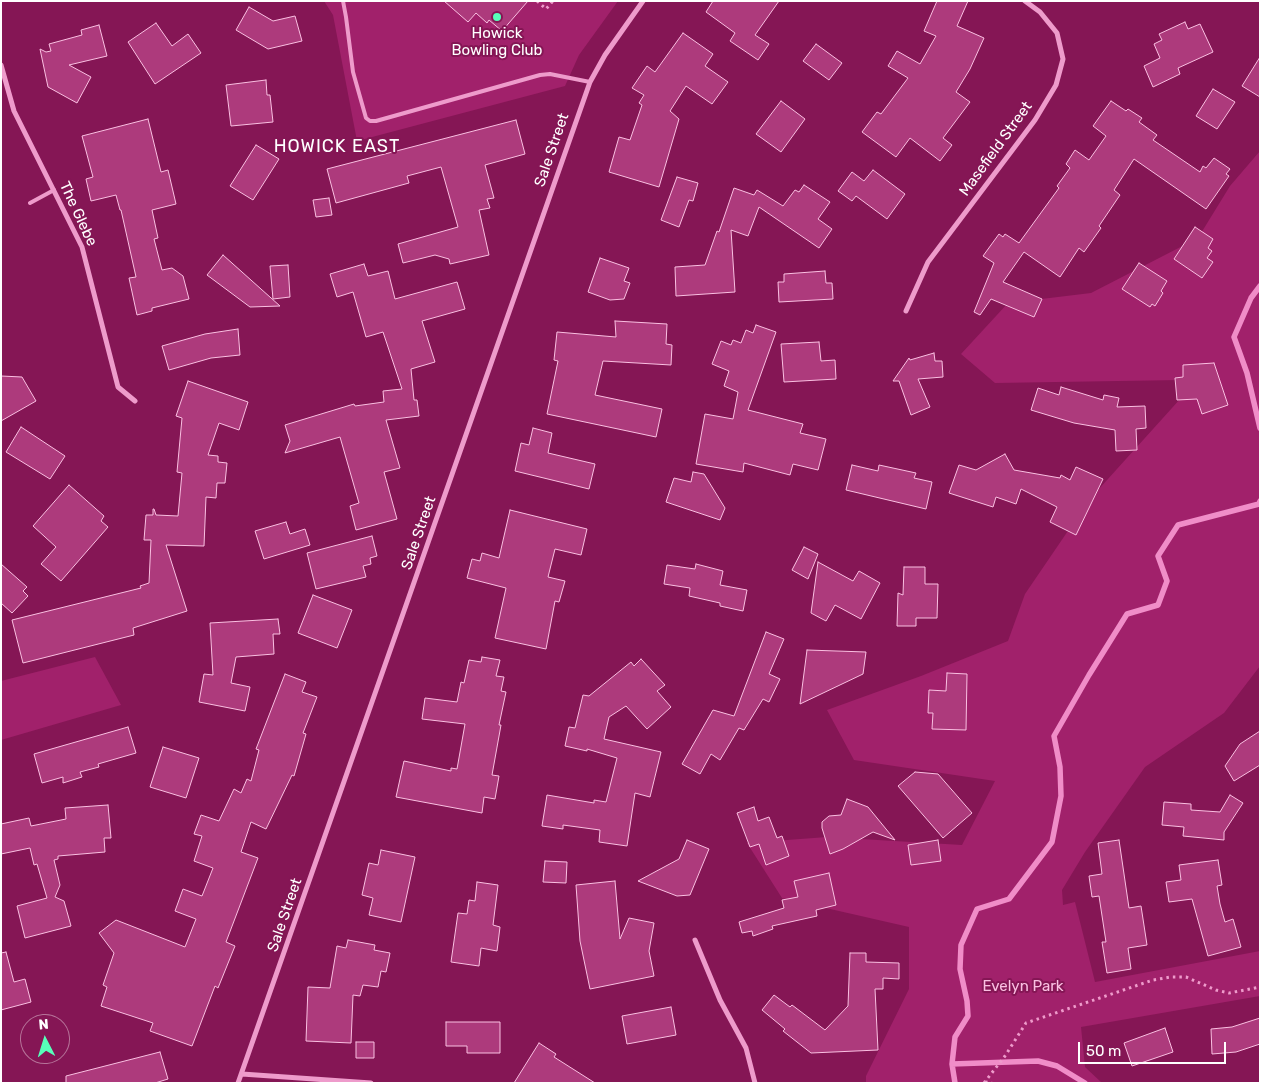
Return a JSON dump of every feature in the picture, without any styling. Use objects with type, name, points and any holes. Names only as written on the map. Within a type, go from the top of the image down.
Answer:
[{"type":"street","name":"Sale Street","points":[[238,1083],[590,82],[605,55],[643,1]]},
{"type":"street","name":"Masefield Street","points":[[906,311],[928,262],[1035,120],[1056,85],[1063,59],[1057,33],[1040,12],[1025,1]]},
{"type":"street","name":"The Glebe","points":[[1,65],[14,111],[82,247],[118,388],[135,401]]},
{"type":"street","points":[[696,940],[720,1000],[746,1048],[755,1083]]},
{"type":"street","points":[[242,1074],[371,1083]]},
{"type":"lane","points":[[343,1],[353,72],[366,118],[370,121],[376,121],[550,74],[590,82]]},
{"type":"lane","points":[[30,203],[54,190]]},
{"type":"path","points":[[537,1],[546,9],[553,1]]},
{"type":"path","points":[[984,1082],[1005,1056],[1026,1023],[1153,980],[1171,977],[1186,977],[1216,990],[1229,993],[1260,987]]},
{"type":"path","points":[[984,1082],[992,1083]]},
{"type":"green space","points":[[324,1],[618,1],[579,55],[565,86],[357,141],[333,15]]},
{"type":"green space","name":"Evelyn Park","points":[[1260,151],[1260,666],[1224,713],[1145,767],[1085,852],[1062,890],[1063,905],[1075,902],[1095,982],[1260,951],[1260,996],[1081,1027],[1085,1067],[1102,1083],[866,1083],[866,1076],[909,989],[909,927],[782,898],[747,843],[827,837],[962,845],[995,781],[854,760],[827,710],[921,676],[1008,641],[1025,594],[1089,500],[1181,398],[1181,380],[995,383],[961,354],[1008,303],[1091,293],[1198,238],[1230,186]]},
{"type":"green space","points":[[95,657],[121,705],[1,740],[1,681]]},
{"type":"building","name":"Howick Bowling Club","points":[[444,1],[528,1],[502,31],[489,20],[487,23],[476,13],[468,22]]},
{"type":"building","points":[[713,1],[779,1],[755,35],[769,44],[758,60],[730,41],[735,33],[706,12]]},
{"type":"building","points":[[937,1],[968,1],[957,26],[984,38],[970,69],[956,92],[970,102],[943,138],[952,145],[940,161],[910,138],[896,157],[862,132],[877,112],[881,114],[908,78],[888,66],[897,51],[920,64],[936,36],[924,31]]},
{"type":"building","points":[[249,7],[273,21],[295,16],[302,41],[268,49],[236,30]]},
{"type":"building","points":[[1185,22],[1188,29],[1200,24],[1213,52],[1178,68],[1180,74],[1153,87],[1144,66],[1160,58],[1154,44],[1162,40],[1159,34]]},
{"type":"building","points":[[156,23],[172,46],[188,34],[201,53],[155,84],[128,42]]},
{"type":"building","points":[[99,25],[107,56],[69,65],[91,77],[77,103],[48,87],[40,49],[46,52],[51,51],[49,44],[82,35],[81,30]]},
{"type":"building","points":[[683,33],[713,54],[705,66],[728,82],[712,104],[686,86],[670,111],[679,119],[659,187],[609,172],[619,137],[630,140],[642,105],[639,103],[644,95],[632,88],[647,66],[655,72]]},
{"type":"building","points":[[816,44],[842,63],[829,80],[803,61]]},
{"type":"building","points":[[1260,57],[1260,97],[1242,86]]},
{"type":"building","points":[[266,80],[273,122],[231,126],[226,85]]},
{"type":"building","points":[[1213,89],[1235,102],[1217,129],[1196,116]]},
{"type":"building","points":[[781,101],[805,119],[781,152],[756,134]]},
{"type":"building","points":[[1111,101],[1126,111],[1128,109],[1142,118],[1139,122],[1157,135],[1153,140],[1200,172],[1203,166],[1206,168],[1214,158],[1230,169],[1226,174],[1229,176],[1206,209],[1134,159],[1114,190],[1120,195],[1099,226],[1101,228],[1084,252],[1079,248],[1060,277],[1024,252],[1003,282],[1042,299],[1034,317],[991,299],[980,315],[974,312],[994,263],[983,256],[999,234],[1003,237],[1005,234],[1019,243],[1059,188],[1057,186],[1070,168],[1066,164],[1075,150],[1089,160],[1106,136],[1093,126]]},
{"type":"building","points":[[148,119],[161,172],[168,170],[176,204],[152,210],[158,238],[154,239],[162,270],[172,268],[183,276],[189,299],[152,308],[152,311],[137,315],[129,278],[136,277],[121,210],[116,195],[91,201],[86,179],[93,177],[82,136]]},
{"type":"building","points":[[516,120],[525,154],[485,165],[494,198],[487,199],[490,208],[479,210],[489,255],[450,264],[449,259],[435,255],[403,263],[398,244],[458,227],[441,167],[407,176],[409,183],[336,203],[327,169]]},
{"type":"building","points":[[256,145],[279,159],[253,200],[230,186]]},
{"type":"building","points":[[873,170],[905,194],[887,219],[856,196],[852,201],[838,191],[852,172],[864,181]]},
{"type":"building","points":[[677,177],[698,183],[693,201],[689,200],[679,227],[661,220]]},
{"type":"building","points":[[804,185],[830,202],[818,219],[832,229],[819,248],[759,207],[748,236],[731,230],[735,292],[676,296],[675,267],[705,265],[734,188],[754,195],[757,190],[783,206],[795,190],[799,192]]},
{"type":"building","points":[[329,198],[332,215],[316,217],[313,200]]},
{"type":"building","points":[[1195,227],[1213,239],[1208,248],[1212,251],[1207,258],[1213,262],[1202,278],[1174,259]]},
{"type":"building","points":[[223,255],[280,306],[250,307],[207,275]]},
{"type":"building","points":[[600,258],[629,268],[624,281],[630,283],[624,299],[610,300],[588,292]]},
{"type":"building","points":[[1139,263],[1167,281],[1161,291],[1163,293],[1155,306],[1152,304],[1150,307],[1122,289]]},
{"type":"building","points":[[364,264],[368,276],[388,271],[395,299],[457,282],[465,309],[422,321],[435,362],[411,369],[414,400],[417,400],[419,416],[386,420],[400,468],[384,472],[397,519],[356,530],[350,506],[359,503],[340,437],[285,453],[290,441],[285,425],[354,404],[355,406],[384,402],[383,391],[402,389],[383,332],[366,337],[353,292],[337,297],[330,274]]},
{"type":"building","points":[[288,265],[290,297],[273,299],[270,266]]},
{"type":"building","points":[[825,271],[826,283],[832,283],[833,299],[779,302],[778,282],[784,282],[784,274]]},
{"type":"building","points":[[615,321],[667,324],[666,344],[672,345],[671,365],[603,361],[595,395],[662,409],[656,437],[547,414],[558,361],[554,360],[557,332],[616,337]]},
{"type":"building","points":[[756,325],[776,332],[748,410],[803,424],[800,433],[826,439],[818,470],[793,464],[790,475],[744,463],[743,472],[696,464],[705,414],[733,419],[738,392],[724,386],[729,371],[712,364],[721,341],[731,345],[733,340],[741,343],[746,330],[753,333]]},
{"type":"building","points":[[238,329],[240,355],[211,358],[169,370],[162,346],[205,334]]},
{"type":"building","points":[[819,342],[821,361],[835,360],[836,379],[784,382],[781,344]]},
{"type":"building","points":[[934,353],[935,361],[942,361],[943,377],[918,379],[930,407],[911,415],[899,381],[893,381],[909,358],[910,360]]},
{"type":"building","points":[[1214,363],[1228,405],[1202,414],[1197,399],[1177,400],[1175,378],[1183,377],[1183,365]]},
{"type":"building","points":[[1,376],[22,377],[36,401],[1,421]]},
{"type":"building","points":[[188,381],[248,402],[239,430],[219,423],[208,455],[218,456],[218,462],[227,463],[225,483],[217,483],[216,498],[206,497],[204,546],[166,545],[187,611],[133,628],[134,635],[23,663],[12,620],[141,588],[140,586],[149,583],[151,540],[144,540],[146,515],[153,515],[154,509],[156,515],[178,516],[182,473],[177,472],[182,418],[176,416]]},
{"type":"building","points":[[1061,387],[1103,400],[1104,395],[1119,398],[1117,407],[1145,406],[1146,428],[1136,429],[1137,450],[1116,451],[1115,430],[1074,423],[1031,410],[1038,388],[1059,395]]},
{"type":"building","points":[[21,427],[65,456],[50,479],[6,452]]},
{"type":"building","points":[[533,428],[552,433],[548,453],[595,464],[589,489],[515,471],[521,443],[529,445]]},
{"type":"building","points":[[1005,454],[1014,470],[1060,478],[1061,475],[1070,480],[1076,467],[1103,479],[1076,535],[1050,522],[1057,507],[1021,489],[1016,504],[996,497],[993,507],[949,493],[959,465],[976,470]]},
{"type":"building","points":[[852,465],[878,471],[879,465],[916,473],[914,478],[932,482],[926,509],[846,490]]},
{"type":"building","points":[[693,472],[704,474],[725,508],[720,520],[666,502],[674,478],[691,482]]},
{"type":"building","points":[[69,485],[104,516],[101,521],[108,527],[61,581],[41,564],[56,547],[33,526]]},
{"type":"building","points":[[510,510],[587,529],[581,555],[555,549],[548,577],[565,581],[559,602],[555,601],[546,649],[495,638],[506,588],[467,578],[472,559],[480,561],[482,553],[499,558]]},
{"type":"building","points":[[286,522],[290,534],[305,529],[310,545],[264,559],[255,531]]},
{"type":"building","points":[[372,536],[377,556],[370,558],[371,564],[363,566],[366,577],[316,589],[307,553]]},
{"type":"building","points":[[804,547],[818,554],[808,579],[792,570]]},
{"type":"building","points":[[818,562],[853,581],[859,571],[880,583],[861,619],[835,605],[826,621],[811,613]]},
{"type":"building","points":[[1,564],[27,587],[23,591],[28,596],[12,613],[1,603]]},
{"type":"building","points":[[696,564],[723,571],[720,585],[747,590],[743,611],[720,606],[720,603],[689,596],[690,588],[664,584],[667,565],[695,569]]},
{"type":"building","points":[[904,567],[925,567],[925,584],[938,584],[937,618],[916,618],[916,626],[897,626],[898,593],[903,595]]},
{"type":"building","points":[[313,595],[352,610],[337,648],[298,633]]},
{"type":"building","points":[[278,619],[280,634],[273,634],[274,654],[236,657],[231,683],[250,687],[245,711],[199,702],[204,674],[213,675],[210,623]]},
{"type":"building","points":[[766,632],[784,639],[769,674],[780,679],[769,702],[763,699],[744,730],[739,728],[720,760],[711,754],[700,774],[682,764],[713,710],[734,716]]},
{"type":"building","points":[[807,650],[866,652],[863,674],[800,704]]},
{"type":"building","points":[[482,657],[500,660],[496,676],[504,677],[501,691],[506,692],[492,775],[499,776],[495,799],[484,797],[482,813],[396,797],[404,761],[451,771],[451,768],[457,769],[465,724],[422,719],[425,698],[457,702],[461,682],[464,683],[469,660],[481,662]]},
{"type":"building","points":[[641,659],[665,685],[657,691],[671,707],[647,729],[626,706],[609,717],[604,739],[661,752],[650,797],[635,793],[627,846],[599,842],[600,830],[563,825],[563,829],[542,826],[547,795],[594,803],[594,800],[606,802],[617,758],[587,749],[587,751],[565,746],[569,727],[575,728],[583,695],[589,696],[631,662],[634,666]]},
{"type":"building","points":[[947,673],[967,674],[966,730],[932,729],[933,713],[928,713],[929,690],[946,691]]},
{"type":"building","points":[[285,674],[306,682],[302,692],[317,697],[303,733],[306,734],[294,776],[292,775],[266,829],[251,822],[241,852],[258,858],[226,942],[235,946],[218,988],[215,986],[192,1046],[150,1031],[153,1023],[101,1006],[107,987],[103,985],[114,953],[99,933],[116,920],[185,947],[196,919],[175,911],[183,889],[202,896],[213,868],[194,861],[202,836],[194,834],[201,815],[219,821],[234,789],[241,793],[247,779],[251,781],[259,750],[256,749]]},
{"type":"building","points":[[128,727],[136,753],[98,764],[99,767],[80,772],[82,777],[63,783],[63,777],[42,783],[34,754]]},
{"type":"building","points":[[1260,731],[1260,765],[1234,781],[1225,766],[1240,744]]},
{"type":"building","points":[[163,747],[199,758],[186,798],[150,787]]},
{"type":"building","points":[[915,772],[938,774],[972,813],[943,838],[898,786]]},
{"type":"building","points":[[1230,795],[1243,803],[1224,832],[1224,840],[1183,836],[1184,827],[1162,825],[1164,802],[1191,804],[1191,810],[1220,812]]},
{"type":"building","points":[[847,799],[868,807],[895,840],[873,832],[830,854],[822,822],[829,816],[841,815]]},
{"type":"building","points":[[108,805],[111,838],[104,838],[105,852],[58,856],[58,859],[54,860],[60,885],[55,897],[64,901],[71,926],[25,938],[17,906],[47,898],[37,864],[34,865],[30,848],[1,854],[1,824],[29,818],[31,826],[66,819],[65,808]]},
{"type":"building","points":[[754,807],[758,821],[769,817],[777,838],[782,836],[789,856],[766,865],[759,844],[750,847],[737,813]]},
{"type":"building","points":[[687,840],[709,849],[690,895],[677,896],[638,881],[679,859]]},
{"type":"building","points":[[938,840],[941,861],[911,865],[908,845]]},
{"type":"building","points":[[1119,840],[1129,908],[1141,906],[1147,945],[1128,948],[1131,969],[1107,973],[1102,942],[1106,942],[1099,896],[1092,897],[1089,876],[1102,874],[1098,843]]},
{"type":"building","points":[[381,850],[415,857],[401,922],[369,915],[373,898],[362,895],[369,863],[378,865]]},
{"type":"building","points":[[1218,860],[1222,885],[1217,886],[1220,904],[1225,922],[1233,919],[1241,947],[1208,956],[1192,899],[1169,902],[1166,882],[1181,880],[1179,865]]},
{"type":"building","points":[[545,861],[567,862],[566,883],[543,882]]},
{"type":"building","points":[[829,873],[836,905],[816,910],[817,916],[772,926],[773,929],[753,936],[752,931],[742,933],[739,922],[784,908],[782,900],[798,897],[794,881]]},
{"type":"building","points":[[615,881],[620,939],[629,918],[654,923],[649,951],[654,976],[590,989],[580,941],[576,885]]},
{"type":"building","points":[[477,882],[498,885],[493,925],[500,927],[497,951],[481,948],[479,966],[451,962],[458,913],[467,914],[469,900],[475,901]]},
{"type":"building","points":[[348,940],[375,945],[374,950],[390,953],[386,972],[381,971],[378,987],[363,985],[360,996],[353,995],[351,1043],[306,1041],[308,987],[330,988],[337,946],[346,948]]},
{"type":"building","points":[[6,952],[14,982],[25,979],[31,1002],[1,1010],[1,953]]},
{"type":"building","points":[[850,953],[866,953],[866,962],[899,963],[899,979],[883,978],[883,989],[875,989],[878,1050],[811,1053],[783,1031],[785,1029],[762,1010],[774,995],[790,1007],[792,1005],[825,1030],[848,1006]]},
{"type":"building","points":[[671,1007],[676,1035],[627,1044],[622,1016]]},
{"type":"building","points":[[1260,1018],[1260,1044],[1236,1052],[1212,1054],[1211,1029],[1232,1027]]},
{"type":"building","points":[[446,1022],[500,1022],[500,1053],[467,1053],[467,1046],[446,1046]]},
{"type":"building","points":[[1165,1028],[1173,1052],[1132,1066],[1124,1043]]},
{"type":"building","points":[[356,1042],[374,1042],[374,1058],[356,1058]]},
{"type":"building","points":[[539,1043],[556,1054],[554,1057],[595,1083],[514,1083]]},
{"type":"building","points":[[160,1052],[168,1079],[155,1083],[66,1083],[66,1076]]},
{"type":"waterway","points":[[1260,286],[1251,298],[1234,337],[1247,373],[1260,428]]},
{"type":"waterway","points":[[955,1083],[952,1064],[955,1037],[968,1016],[967,1001],[960,969],[961,945],[977,909],[1009,899],[1052,842],[1061,796],[1060,767],[1054,736],[1127,614],[1158,605],[1167,581],[1158,556],[1178,525],[1259,504],[1260,501]]},
{"type":"waterway","points":[[952,1064],[1038,1061],[1057,1066],[1085,1083]]},
{"type":"place","name":"Howick Bowling Club","points":[[497,17]]},
{"type":"district","name":"HOWICK EAST","points":[[337,147]]}]
